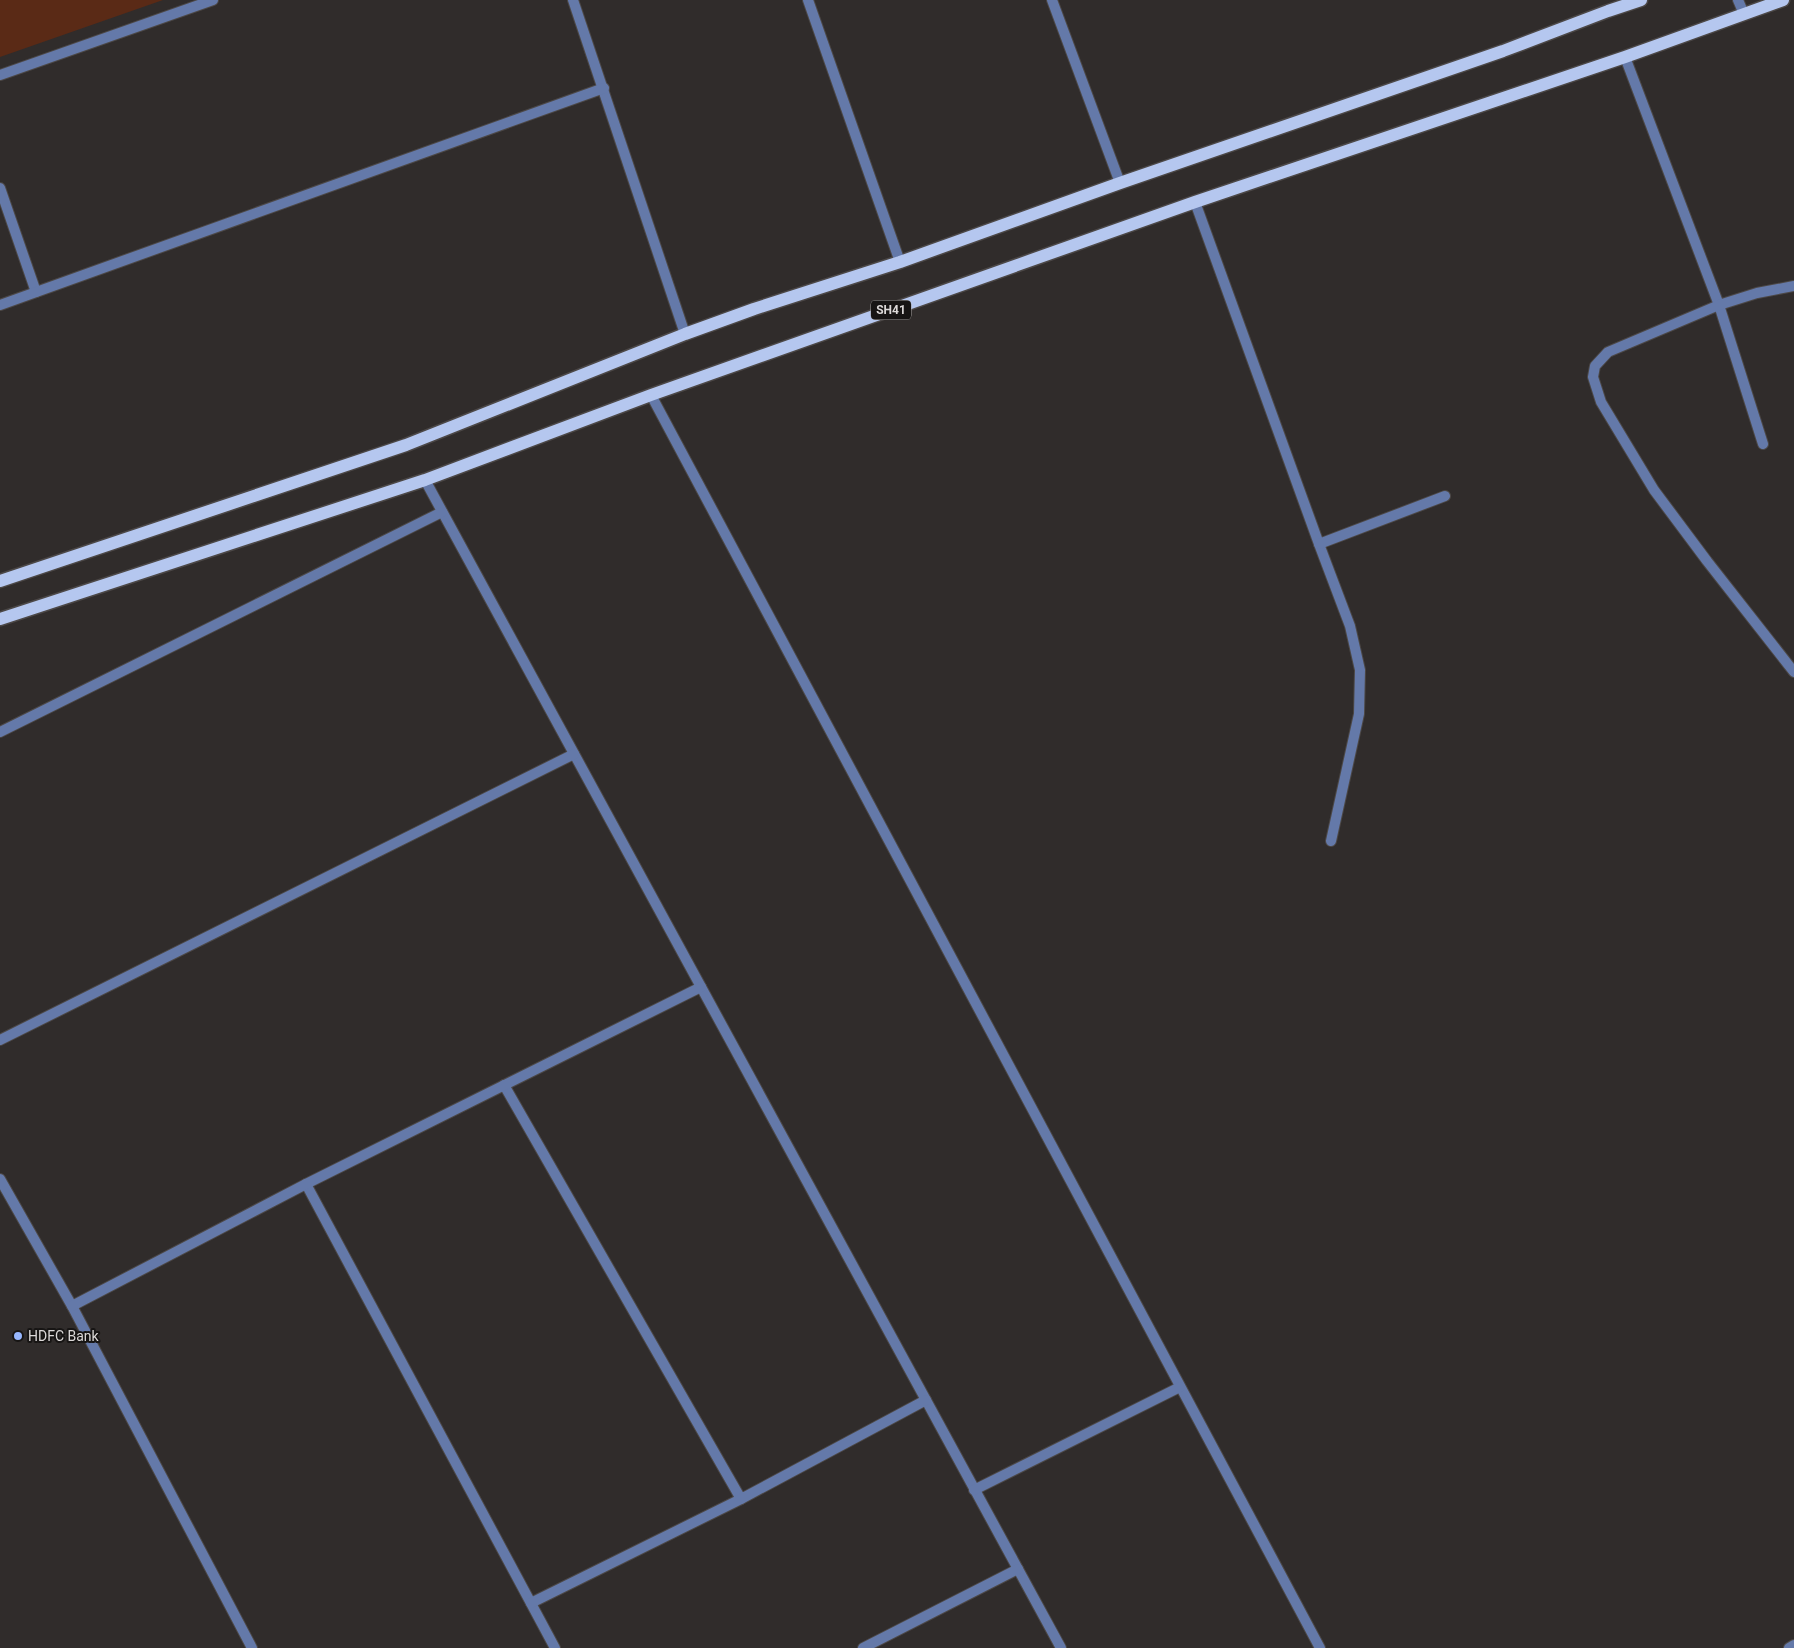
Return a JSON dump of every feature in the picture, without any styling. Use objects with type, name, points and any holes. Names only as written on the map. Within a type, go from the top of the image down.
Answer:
[{"type":"main road","points":[[0,581],[406,445],[685,334],[754,309],[900,262],[1120,183],[1494,55],[1608,11],[1642,0]]},
{"type":"main road","name":"SH41","points":[[0,619],[425,480],[651,395],[1195,202],[1625,57],[1783,0]]},
{"type":"street","points":[[0,74],[213,0]]},
{"type":"street","points":[[574,0],[685,334]]},
{"type":"street","points":[[808,0],[900,262]]},
{"type":"street","points":[[1052,0],[1120,183]]},
{"type":"street","points":[[1738,0],[1744,14]]},
{"type":"street","points":[[1625,57],[1719,305],[1762,444]]},
{"type":"street","points":[[0,305],[604,88]]},
{"type":"street","points":[[0,188],[36,292]]},
{"type":"street","points":[[1195,202],[1350,626],[1360,670],[1359,714],[1331,841]]},
{"type":"street","points":[[1794,286],[1757,293],[1719,305],[1608,352],[1595,366],[1593,377],[1601,402],[1654,490],[1794,672]]},
{"type":"street","points":[[651,395],[1320,1648]]},
{"type":"street","points":[[425,480],[1061,1648]]},
{"type":"street","points":[[1319,544],[1445,496]]},
{"type":"street","points":[[0,732],[442,512]]},
{"type":"street","points":[[0,1040],[574,754]]},
{"type":"street","points":[[72,1306],[306,1184],[701,987]]},
{"type":"street","points":[[504,1086],[741,1500]]},
{"type":"street","points":[[0,1179],[72,1306],[252,1648]]},
{"type":"street","points":[[306,1184],[555,1648]]},
{"type":"street","points":[[974,1490],[1180,1387]]},
{"type":"street","points":[[531,1603],[741,1500],[926,1400]]},
{"type":"street","points":[[863,1648],[1018,1569]]},
{"type":"street","points":[[1789,1648],[1794,1645]]},
{"type":"shaded area","points":[[0,0],[163,0],[0,57]]},
{"type":"place","name":"HDFC Bank","points":[[18,1336]]}]
